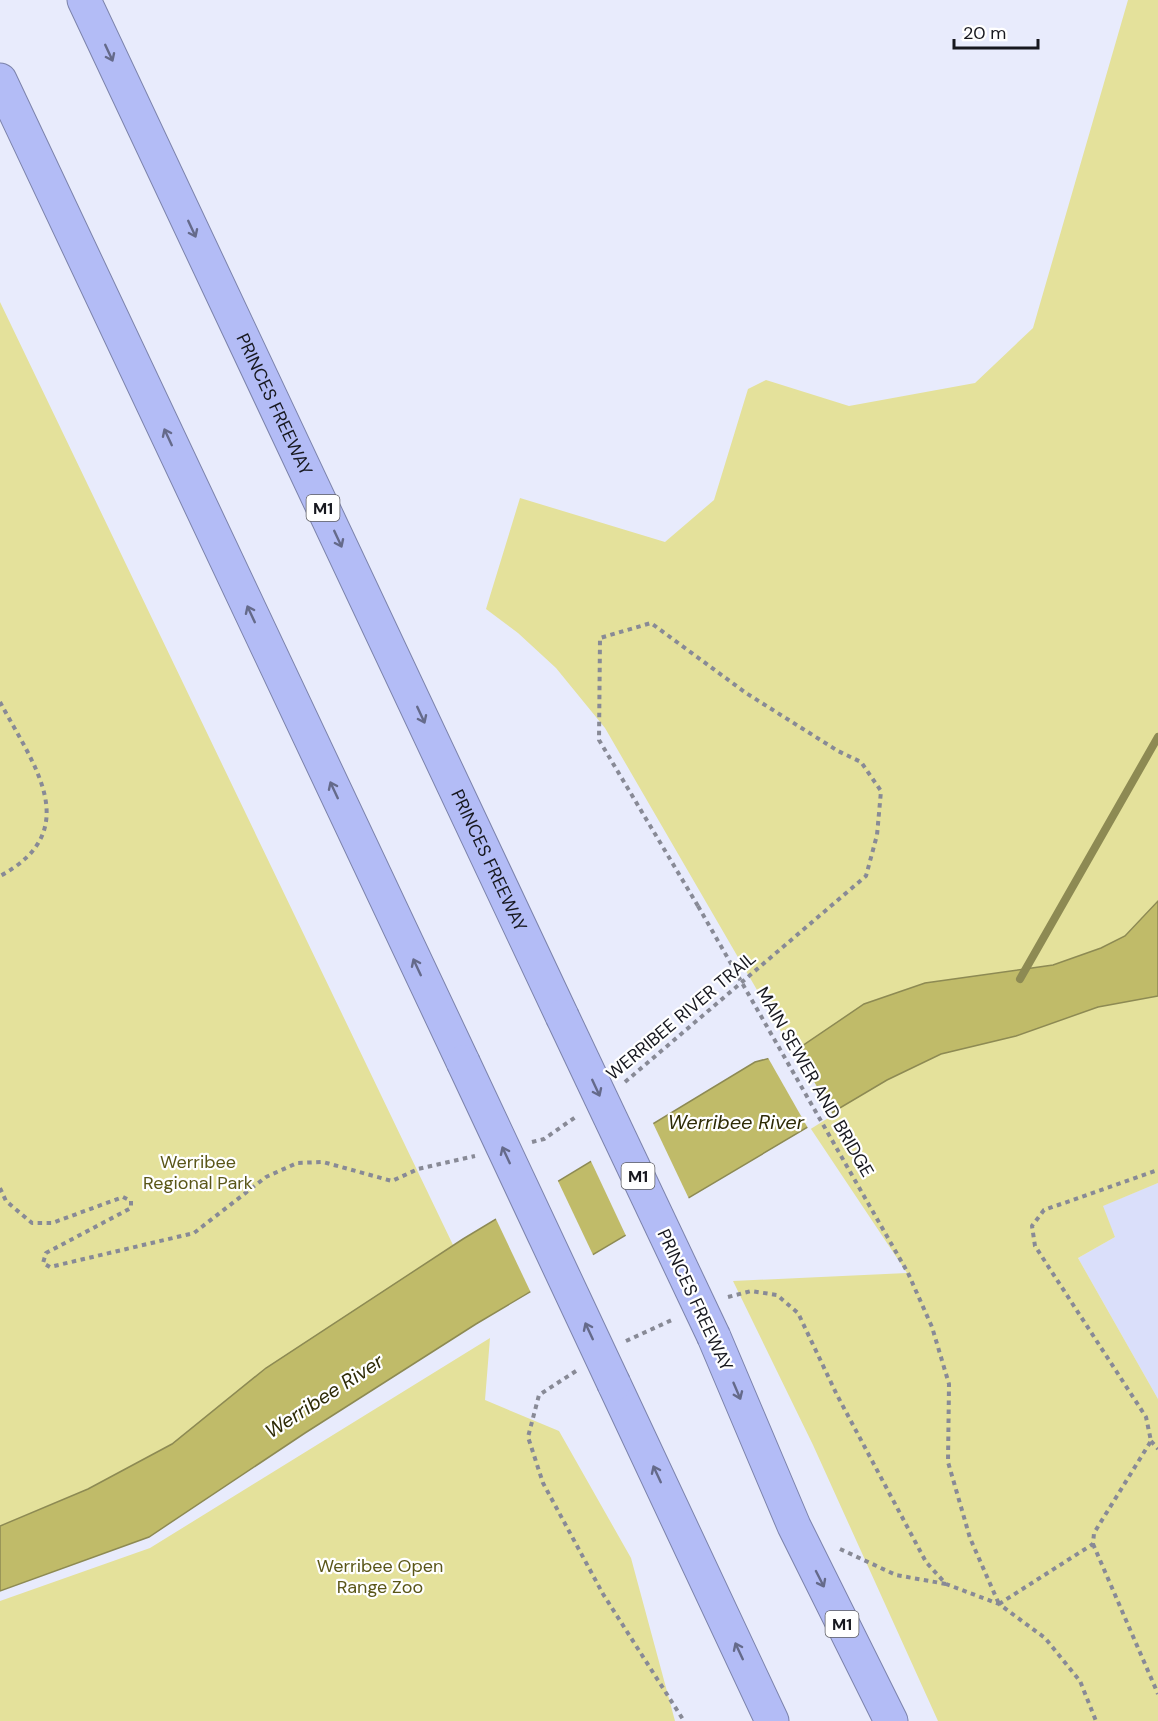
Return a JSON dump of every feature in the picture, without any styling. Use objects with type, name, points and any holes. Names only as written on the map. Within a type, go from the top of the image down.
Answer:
[{"type":"highway","name":"PRINCES FREEWAY","points":[[84,0],[714,1337],[794,1527],[891,1721]]},
{"type":"highway","points":[[0,80],[772,1721]]},
{"type":"path","name":"WERRIBEE RIVER TRAIL","points":[[622,1084],[642,1071],[866,876],[877,835],[881,791],[861,762],[838,751],[746,693],[651,623],[600,638],[598,740],[698,906]]},
{"type":"path","points":[[0,702],[40,779],[48,805],[47,823],[41,841],[23,862],[0,876]]},
{"type":"path","name":"MAIN SEWER AND BRIDGE","points":[[698,906],[908,1273],[932,1327],[949,1384],[948,1462],[970,1538],[999,1604]]},
{"type":"path","points":[[521,1144],[544,1139],[583,1112]]},
{"type":"path","points":[[0,1188],[6,1201],[32,1224],[52,1223],[123,1197],[131,1201],[131,1208],[46,1253],[43,1263],[50,1267],[195,1233],[266,1177],[297,1163],[323,1162],[392,1181],[418,1169],[487,1153]]},
{"type":"path","points":[[1158,1170],[1044,1210],[1032,1226],[1035,1246],[1146,1417],[1150,1441],[1158,1449]]},
{"type":"path","points":[[722,1299],[751,1291],[777,1295],[798,1313],[837,1395],[926,1563],[946,1584]]},
{"type":"path","points":[[621,1342],[682,1315]]},
{"type":"path","points":[[585,1366],[539,1395],[528,1437],[543,1483],[597,1584],[684,1721]]},
{"type":"path","points":[[1150,1441],[1094,1533],[1092,1544],[1158,1694]]},
{"type":"path","points":[[999,1604],[1092,1544]]},
{"type":"path","points":[[835,1546],[896,1575],[946,1584],[999,1604],[1045,1638],[1080,1681],[1096,1721]]},
{"type":"shaded area","points":[[1158,1183],[1158,1399],[1078,1258],[1115,1237],[1102,1206]]},
{"type":"green space","points":[[1128,0],[1158,0],[1158,901],[1125,936],[1101,948],[1053,965],[925,983],[793,1052],[605,728],[556,668],[518,633],[486,609],[520,498],[665,542],[714,500],[748,389],[766,380],[849,406],[975,383],[1033,328]]},
{"type":"green space","name":"Werribee Regional Park","points":[[0,302],[454,1247],[266,1368],[172,1444],[88,1489],[0,1526]]},
{"type":"green space","points":[[1158,996],[1158,1183],[1103,1206],[1115,1237],[1078,1258],[1158,1399],[1158,1721],[938,1721],[813,1445],[733,1281],[907,1273],[809,1126],[887,1080],[941,1054],[1016,1036],[1098,1007]]},
{"type":"green space","name":"Werribee Open Range Zoo","points":[[490,1338],[485,1400],[559,1431],[631,1558],[675,1721],[0,1721],[0,1601],[150,1548]]},
{"type":"water","name":"Werribee River","points":[[1158,901],[1158,996],[1098,1007],[1016,1036],[941,1054],[887,1080],[476,1324],[305,1433],[149,1537],[0,1591],[0,1526],[88,1489],[172,1444],[266,1368],[463,1239],[755,1062],[793,1052],[864,1004],[925,983],[1053,965],[1101,948],[1125,936]]},
{"type":"pier","points":[[795,1048],[833,1115],[809,1130],[767,1056]]},
{"type":"pier","points":[[652,1121],[690,1201],[627,1238],[590,1159]]},
{"type":"pier","points":[[557,1179],[594,1257],[532,1295],[495,1217]]},
{"type":"waterway","points":[[1020,979],[1158,737]]}]
